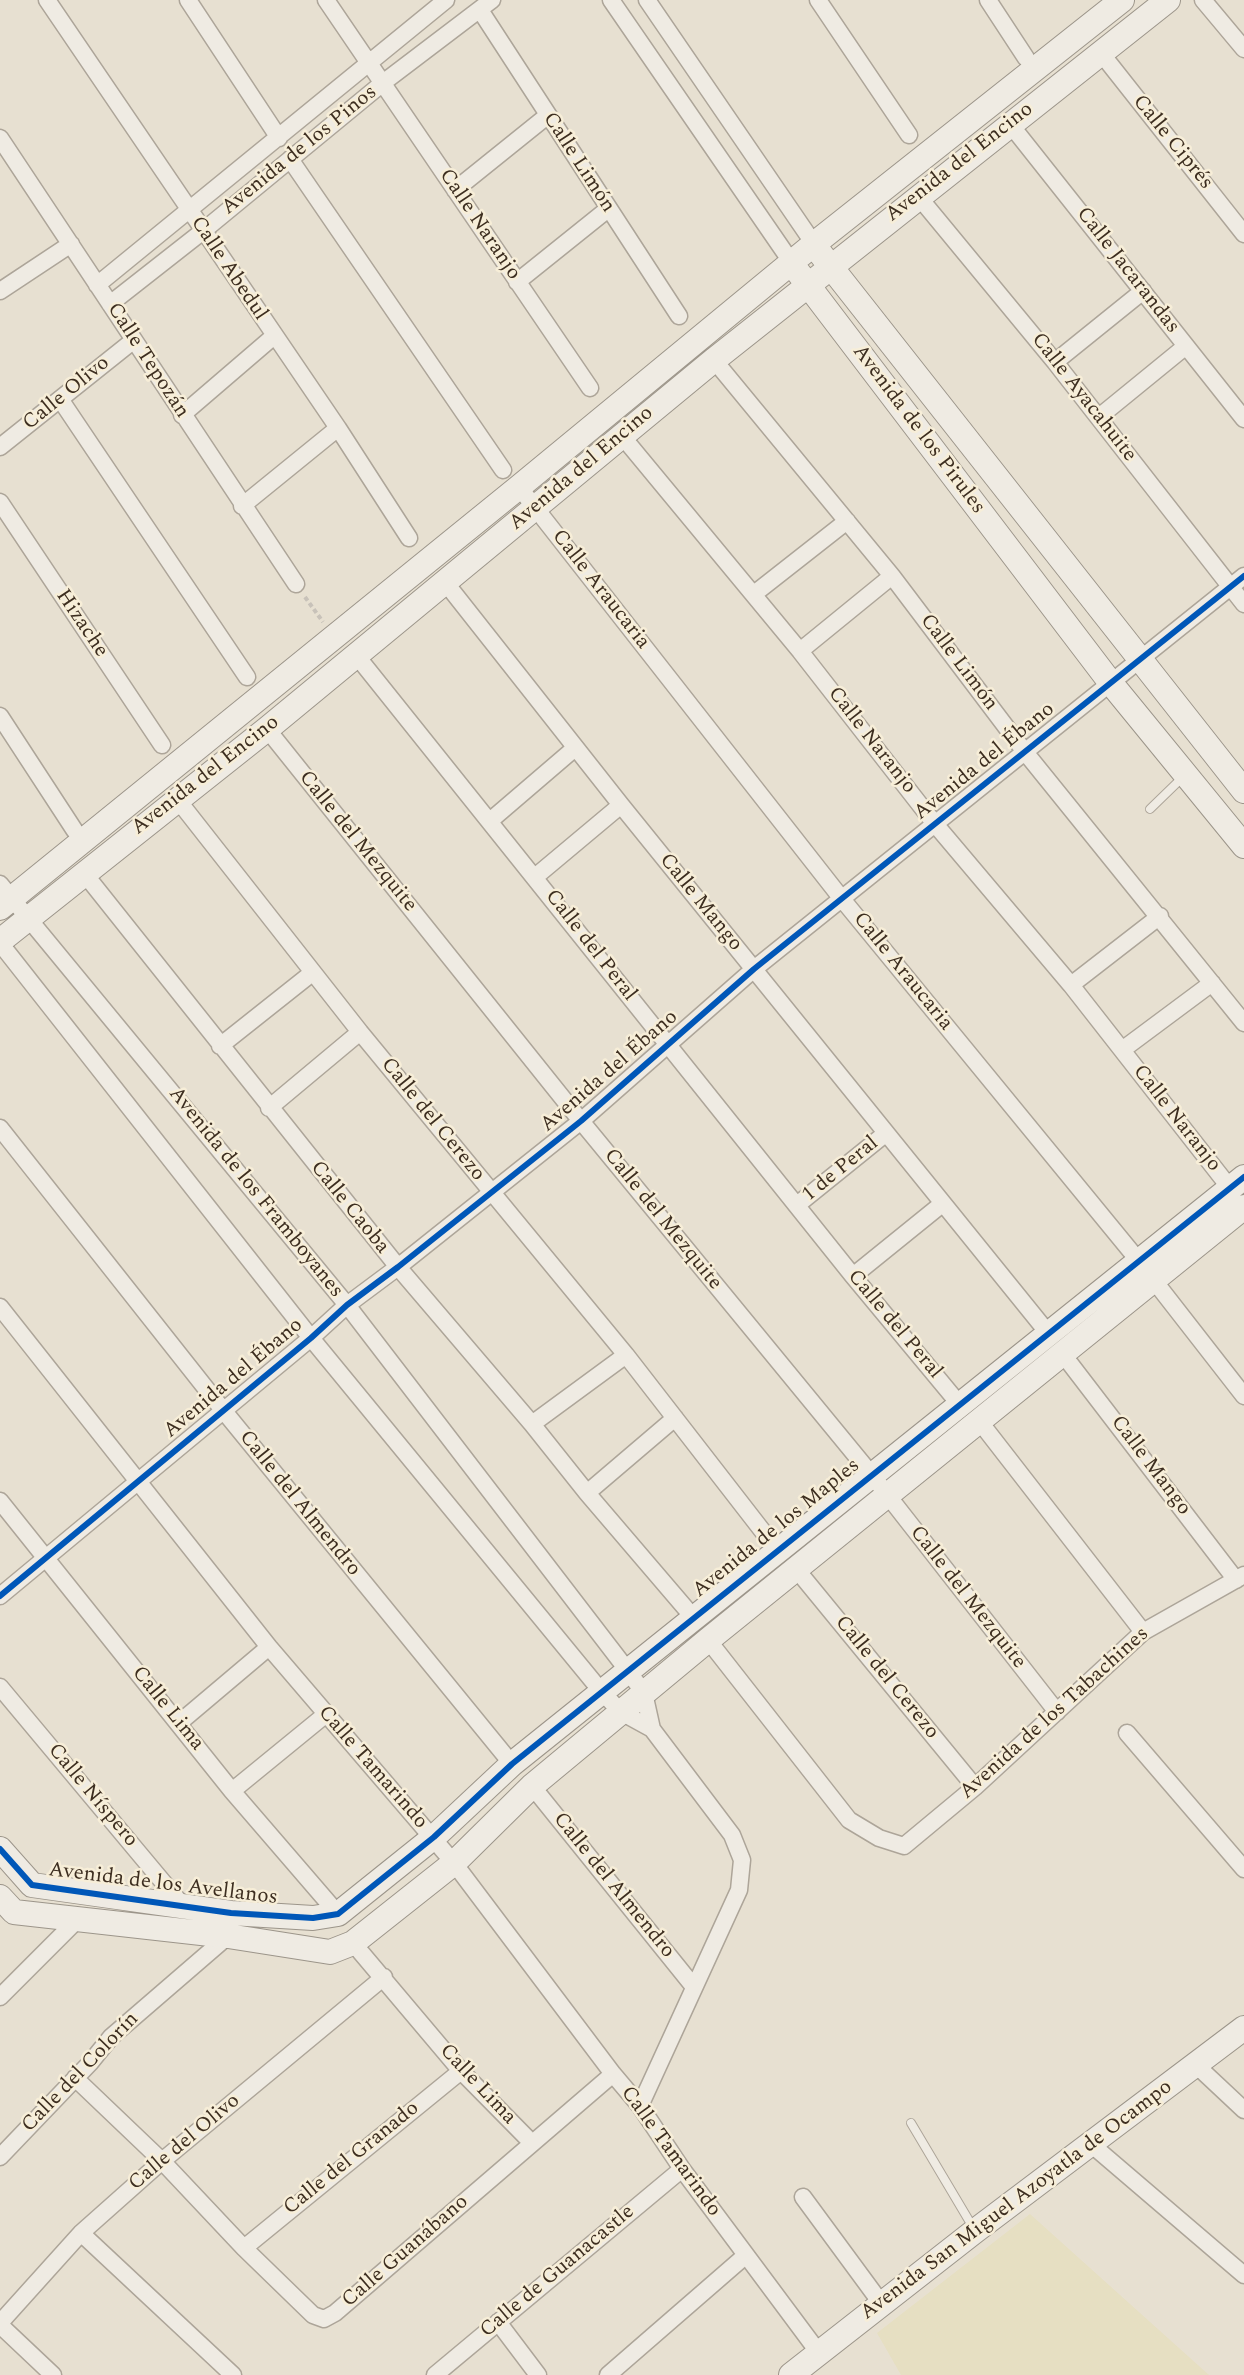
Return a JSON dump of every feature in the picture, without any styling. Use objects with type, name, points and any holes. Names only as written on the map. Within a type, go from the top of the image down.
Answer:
[{"type":"street","name":"Calle Abedul","points":[[46,0],[338,428],[409,538]]},
{"type":"street","points":[[188,0],[279,138]]},
{"type":"street","name":"Calle Naranjo","points":[[326,0],[384,82],[590,388]]},
{"type":"street","name":"Avenida de los Pinos","points":[[97,285],[446,0]]},
{"type":"street","name":"Avenida de los Pirules","points":[[611,0],[807,285],[1110,682],[1244,846]]},
{"type":"street","name":"Avenida de los Pirules","points":[[647,0],[829,267],[1244,791]]},
{"type":"street","points":[[818,0],[909,135]]},
{"type":"street","points":[[988,0],[1026,58]]},
{"type":"street","name":"Avenida del Encino","points":[[4,897],[334,637],[519,488],[814,244],[1122,0]]},
{"type":"street","name":"Avenida del Encino","points":[[0,942],[267,729],[829,267],[1168,0]]},
{"type":"street","points":[[1203,0],[1244,49]]},
{"type":"street","name":"Avenida de los Pinos","points":[[110,304],[203,231],[384,82],[486,5]]},
{"type":"street","name":"Calle Limón","points":[[486,5],[547,116],[679,316]]},
{"type":"street","name":"Calle Ciprés","points":[[1101,53],[1238,213],[1244,234]]},
{"type":"street","points":[[455,190],[547,116]]},
{"type":"street","name":"Calle Jacarandas","points":[[1010,124],[1244,419]]},
{"type":"street","name":"Calle Tepozán","points":[[0,138],[242,506],[296,584]]},
{"type":"street","points":[[290,159],[503,470]]},
{"type":"street","name":"Calle Ayacahuite","points":[[918,196],[1099,417],[1244,604]]},
{"type":"street","points":[[517,282],[608,209]]},
{"type":"street","points":[[0,291],[70,244]]},
{"type":"street","points":[[1055,362],[1143,291]]},
{"type":"street","points":[[182,415],[274,336]]},
{"type":"street","name":"Calle Olivo","points":[[0,447],[134,340]]},
{"type":"street","points":[[1099,417],[1186,346]]},
{"type":"street","name":"Calle Limón","points":[[714,360],[892,576],[1025,752],[1160,916],[1244,1023]]},
{"type":"street","points":[[60,399],[247,677]]},
{"type":"street","points":[[242,506],[338,428]]},
{"type":"street","name":"Calle Naranjo","points":[[622,436],[754,594],[935,824],[1071,985],[1241,1197]]},
{"type":"street","name":"Calle Araucaria","points":[[519,488],[842,899],[1138,1260],[1244,1396]]},
{"type":"street","name":"Hizache","points":[[0,502],[162,745]]},
{"type":"street","points":[[754,594],[847,521]]},
{"type":"street","points":[[800,651],[892,576]]},
{"type":"street","name":"Avenida del Ébano","points":[[0,1596],[311,1338],[346,1305],[398,1268],[581,1121],[754,969],[1244,576]]},
{"type":"street","name":"Calle Mango","points":[[445,582],[575,748],[1048,1333]]},
{"type":"street","name":"Calle del Peral","points":[[356,655],[536,877],[853,1276],[960,1405]]},
{"type":"street","points":[[0,716],[75,831]]},
{"type":"street","name":"Calle del Mezquite","points":[[267,729],[581,1121],[871,1474],[1057,1712]]},
{"type":"street","points":[[490,820],[575,748]]},
{"type":"street","name":"Calle del Cerezo","points":[[177,799],[312,973],[626,1355],[778,1551]]},
{"type":"street","points":[[536,877],[621,805]]},
{"type":"street","name":"Calle Caoba","points":[[84,873],[398,1268],[693,1617]]},
{"type":"street","name":"Avenida de los Framboyanes","points":[[4,897],[29,918],[346,1305],[644,1693],[652,1729]]},
{"type":"street","points":[[1071,985],[1160,916]]},
{"type":"street","name":"Avenida de los Framboyanes","points":[[0,942],[311,1338],[601,1691],[621,1712],[652,1729],[732,1835],[742,1860],[739,1890],[640,2106]]},
{"type":"street","points":[[220,1046],[312,973]]},
{"type":"street","points":[[1122,1050],[1212,983]]},
{"type":"street","points":[[269,1108],[360,1032]]},
{"type":"street","name":"Calle del Almendro","points":[[0,1128],[223,1410],[512,1764]]},
{"type":"street","name":"1 de Peral","points":[[797,1205],[885,1134]]},
{"type":"street","name":"Avenida de los Maples","points":[[338,1914],[434,1837],[512,1764],[601,1691],[1138,1260],[1241,1197]]},
{"type":"street","name":"Avenida de los Maples","points":[[353,1943],[454,1863],[532,1786],[708,1640],[980,1422],[1062,1353],[1154,1282],[1241,1197]]},
{"type":"street","points":[[853,1276],[942,1204]]},
{"type":"street","name":"Calle Tamarindo","points":[[3,1315],[325,1715],[434,1837],[613,2074],[640,2106],[745,2256],[819,2353]]},
{"type":"street","name":"Calle Mango","points":[[1062,1353],[1240,1577]]},
{"type":"street","points":[[532,1424],[626,1355]]},
{"type":"street","points":[[587,1493],[675,1418]]},
{"type":"street","points":[[980,1422],[1143,1632]]},
{"type":"street","name":"Calle Lima","points":[[0,1501],[232,1791],[338,1914]]},
{"type":"street","name":"Calle del Cerezo","points":[[797,1570],[975,1787]]},
{"type":"street","name":"Avenida de los Tabachines","points":[[708,1640],[849,1820],[879,1838],[904,1846],[975,1787],[1143,1632],[1240,1577]]},
{"type":"street","points":[[179,1724],[269,1647]]},
{"type":"street","name":"Calle Níspero","points":[[0,1687],[183,1906]]},
{"type":"street","points":[[232,1791],[325,1715]]},
{"type":"street","points":[[1127,1733],[1244,1869]]},
{"type":"street","name":"Calle del Almendro","points":[[532,1786],[694,1987]]},
{"type":"street","name":"Avenida de los Avellanos","points":[[0,1849],[32,1885],[183,1906],[230,1925],[330,1952],[353,1943]]},
{"type":"street","name":"Avenida de los Avellanos","points":[[0,1897],[14,1912],[78,1919],[230,1925],[338,1914]]},
{"type":"street","points":[[0,1997],[78,1919]]},
{"type":"street","name":"Calle del Colorín","points":[[0,2157],[111,2037],[230,1925]]},
{"type":"street","name":"Calle Lima","points":[[353,1943],[461,2071],[532,2143]]},
{"type":"street","name":"Calle del Olivo","points":[[0,2324],[81,2233],[162,2161],[384,1977]]},
{"type":"street","name":"Avenida San Miguel Azoyatla de Ocampo","points":[[791,2375],[881,2303],[1244,2028]]},
{"type":"street","points":[[1196,2065],[1244,2110]]},
{"type":"street","name":"Calle del Granado","points":[[244,2248],[461,2071]]},
{"type":"street","name":"Calle Guanábano","points":[[75,2078],[162,2161],[244,2248],[314,2315],[324,2319],[335,2313],[613,2074]]},
{"type":"street","points":[[1092,2145],[1244,2275]]},
{"type":"street","name":"Calle de Guanacastle","points":[[435,2375],[682,2169]]},
{"type":"street","points":[[803,2197],[881,2303]]},
{"type":"street","points":[[81,2233],[233,2375]]},
{"type":"street","points":[[608,2375],[745,2256]]},
{"type":"street","points":[[498,2322],[538,2375]]},
{"type":"street","points":[[0,2324],[53,2375]]},
{"type":"lane","points":[[1150,809],[1185,775]]},
{"type":"lane","points":[[911,2124],[975,2231]]},
{"type":"path","points":[[296,584],[334,637]]},
{"type":"shaded area","points":[[1030,2214],[1209,2375],[901,2375],[877,2333]]},
{"type":"cycle path","points":[[0,1596],[311,1338],[347,1305],[581,1121],[754,969],[1244,576]]},
{"type":"cycle path","points":[[0,1849],[32,1885],[231,1913],[313,1918],[338,1914],[434,1837],[512,1764],[1244,1177]]}]
